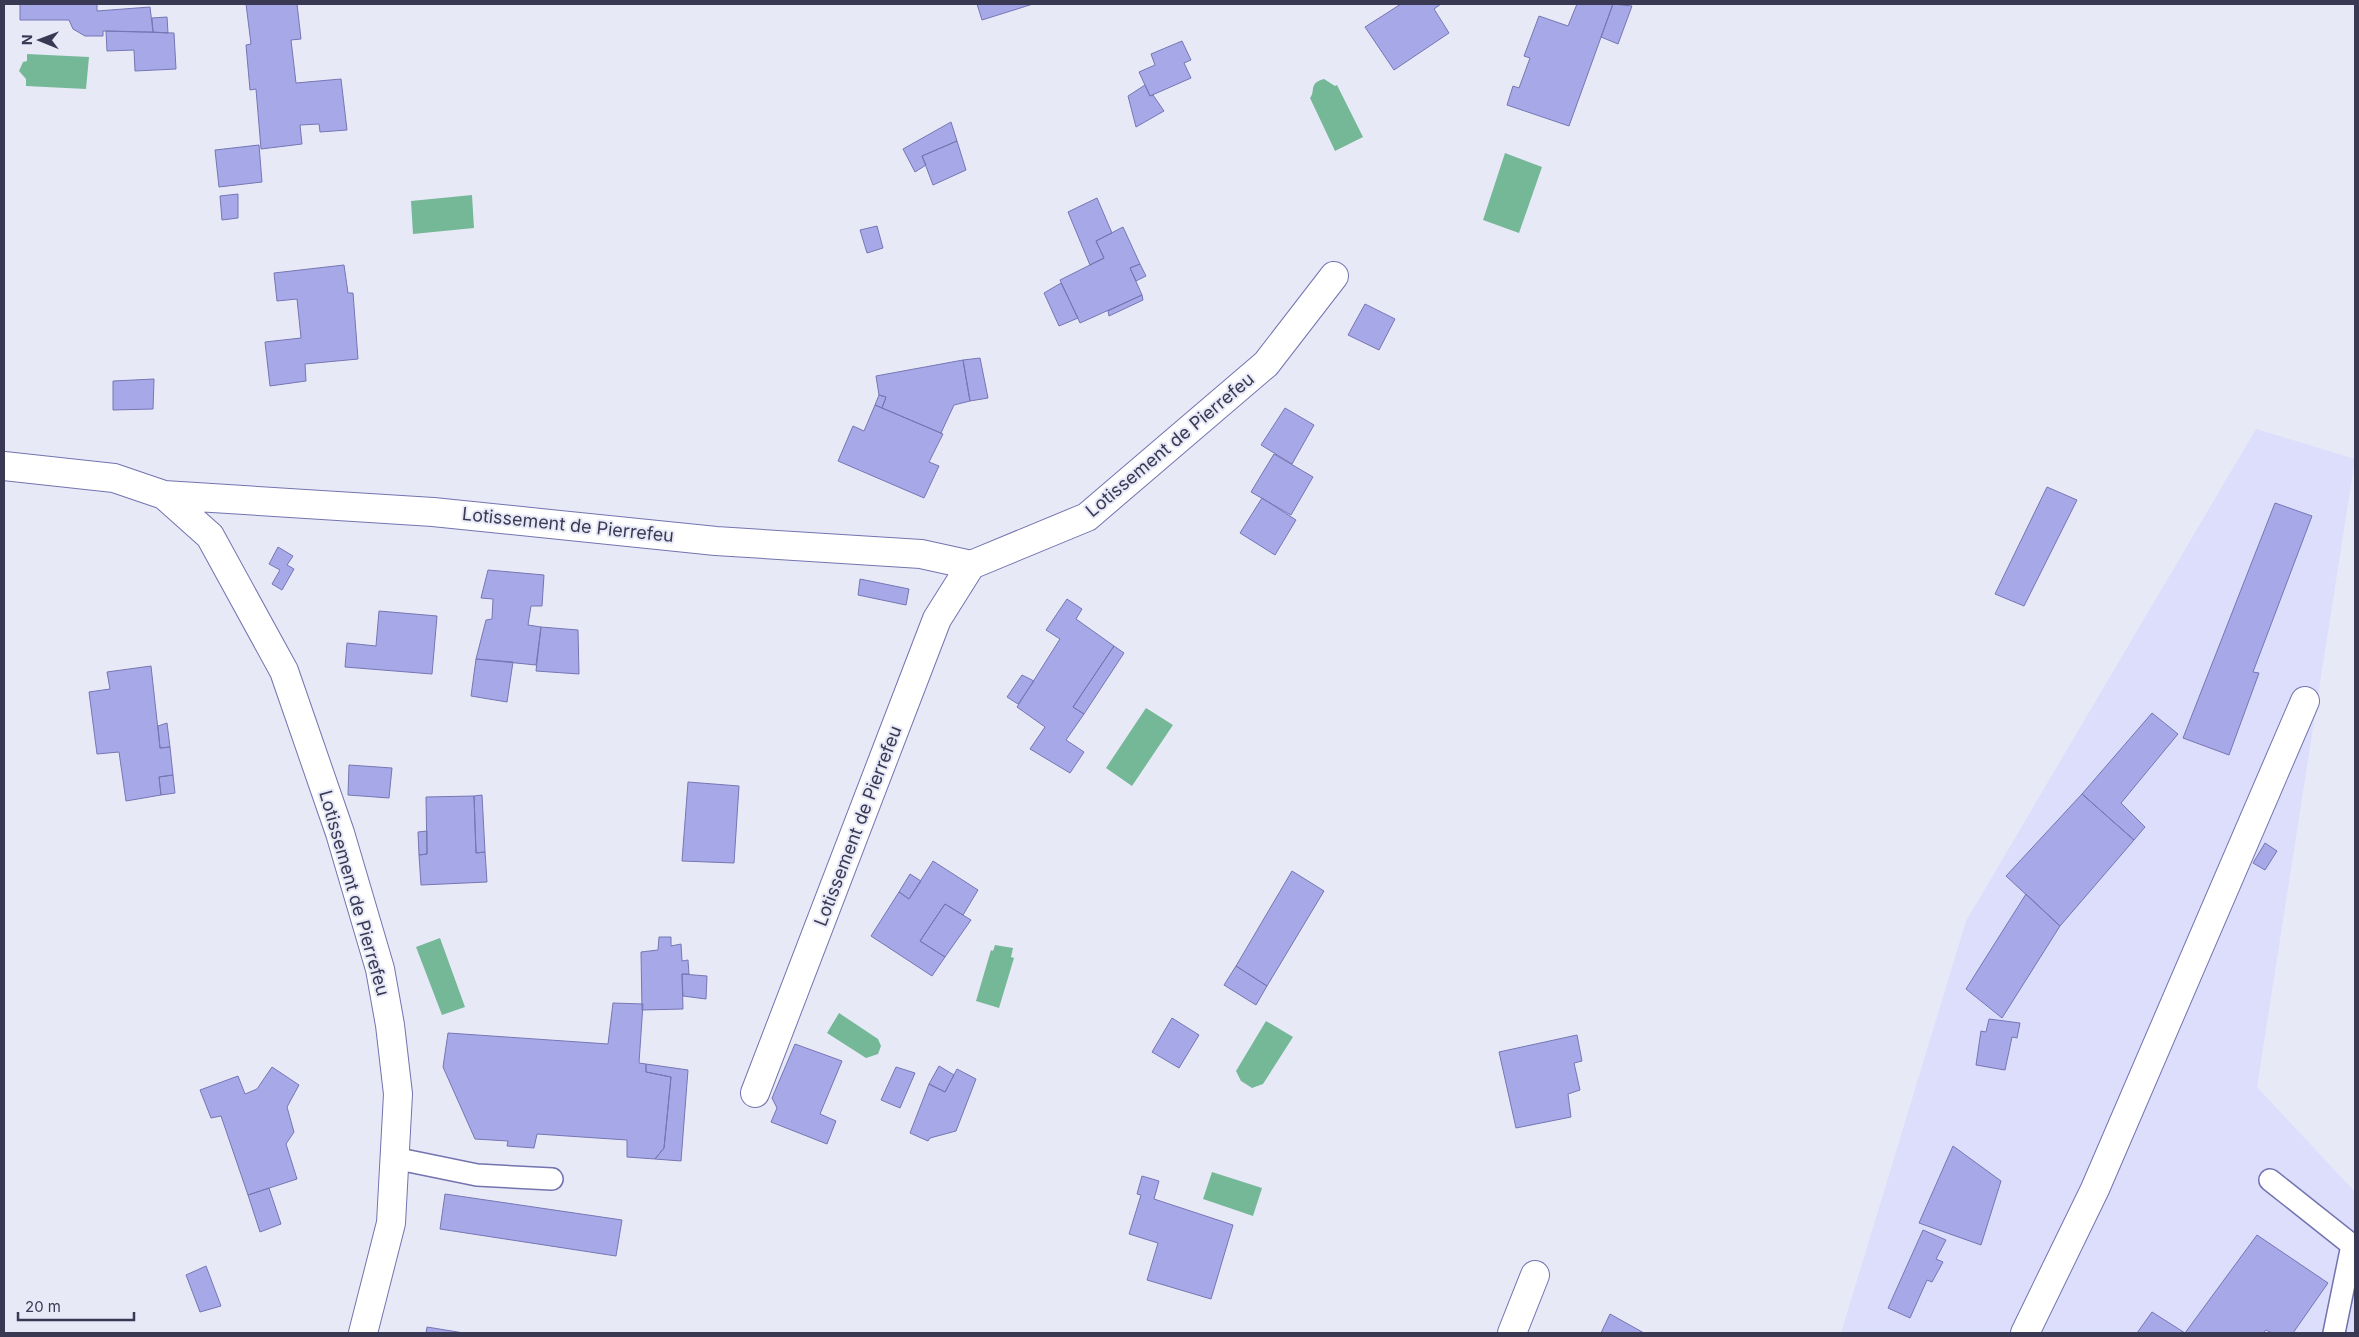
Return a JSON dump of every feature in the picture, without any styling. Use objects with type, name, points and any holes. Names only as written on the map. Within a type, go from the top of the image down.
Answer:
[{"type":"street","name":"Lotissement de Pierrefeu","points":[[4,466],[114,478],[164,495],[433,512],[716,541],[921,554],[971,565],[1087,517],[1266,364],[1334,276]]},
{"type":"street","name":"Lotissement de Pierrefeu","points":[[164,495],[210,536],[284,671],[340,832],[380,968],[390,1025],[398,1094],[391,1223],[363,1333]]},
{"type":"street","name":"Lotissement de Pierrefeu","points":[[756,1093],[938,619],[971,565]]},
{"type":"street","points":[[2025,1333],[2095,1190],[2305,701]]},
{"type":"street","points":[[1512,1333],[1536,1275]]},
{"type":"lane","points":[[394,1158],[477,1175],[552,1179]]},
{"type":"lane","points":[[2270,1180],[2352,1245],[2334,1333]]},
{"type":"shaded area","points":[[27,54],[89,57],[86,89],[26,86],[26,79],[19,71],[23,62],[27,61]]},
{"type":"shaded area","points":[[1324,79],[1335,86],[1337,85],[1363,137],[1335,151],[1310,98],[1314,85]]},
{"type":"shaded area","points":[[1505,153],[1542,167],[1519,233],[1483,220]]},
{"type":"shaded area","points":[[472,195],[474,228],[413,234],[411,201]]},
{"type":"shaded area","points":[[2256,429],[2355,459],[2257,1087],[2355,1192],[2355,1333],[1841,1333],[1966,921]]},
{"type":"shaded area","points":[[1146,708],[1173,725],[1132,786],[1106,768]]},
{"type":"shaded area","points":[[440,938],[465,1007],[442,1015],[416,947]]},
{"type":"shaded area","points":[[995,945],[1013,948],[1011,957],[1014,958],[999,1008],[976,1001],[991,950],[993,951]]},
{"type":"shaded area","points":[[839,1013],[878,1039],[881,1046],[878,1054],[866,1058],[827,1033]]},
{"type":"shaded area","points":[[1266,1021],[1293,1037],[1263,1084],[1252,1088],[1241,1081],[1236,1071]]},
{"type":"shaded area","points":[[1212,1172],[1262,1188],[1253,1216],[1203,1199]]},
{"type":"building","points":[[20,4],[97,4],[97,11],[150,7],[153,32],[103,31],[103,36],[85,36],[73,29],[69,20],[20,20]]},
{"type":"building","points":[[246,4],[297,4],[301,39],[291,40],[296,83],[341,79],[347,130],[320,132],[319,124],[300,125],[302,144],[261,149],[256,89],[250,90],[246,45],[251,44]]},
{"type":"building","points":[[977,4],[1033,4],[982,20]]},
{"type":"building","points":[[1401,4],[1441,4],[1434,9],[1449,33],[1394,70],[1365,27]]},
{"type":"building","points":[[1577,4],[1613,4],[1569,126],[1507,105],[1513,86],[1519,88],[1530,58],[1524,56],[1539,16],[1568,26]]},
{"type":"building","points":[[1613,4],[1632,6],[1618,44],[1601,37]]},
{"type":"building","points":[[167,17],[168,33],[153,32],[152,18]]},
{"type":"building","points":[[106,31],[174,33],[176,69],[135,71],[134,50],[107,51]]},
{"type":"building","points":[[1182,41],[1191,60],[1184,63],[1191,78],[1150,96],[1139,72],[1155,65],[1151,54]]},
{"type":"building","points":[[1145,85],[1150,96],[1153,95],[1164,111],[1136,127],[1128,96]]},
{"type":"building","points":[[951,122],[957,141],[922,156],[926,165],[915,172],[903,149]]},
{"type":"building","points":[[957,141],[966,170],[933,185],[922,156]]},
{"type":"building","points":[[259,145],[262,182],[219,187],[215,150]]},
{"type":"building","points":[[238,194],[238,218],[222,220],[220,196]]},
{"type":"building","points":[[1097,198],[1112,233],[1096,241],[1104,258],[1090,265],[1068,212]]},
{"type":"building","points":[[877,226],[883,248],[867,253],[860,230]]},
{"type":"building","points":[[1123,227],[1140,264],[1130,268],[1142,295],[1080,323],[1060,280],[1104,258],[1096,241]]},
{"type":"building","points":[[1140,264],[1146,276],[1136,281],[1130,268]]},
{"type":"building","points":[[344,265],[348,293],[353,293],[358,359],[305,364],[306,381],[270,386],[265,342],[301,338],[297,299],[277,301],[274,273]]},
{"type":"building","points":[[1061,283],[1078,318],[1059,326],[1044,293]]},
{"type":"building","points":[[1142,295],[1143,300],[1109,316],[1108,311]]},
{"type":"building","points":[[1365,304],[1395,319],[1379,350],[1348,335]]},
{"type":"building","points":[[980,358],[988,398],[970,401],[963,360]]},
{"type":"building","points":[[963,360],[970,401],[954,405],[941,433],[882,408],[886,397],[879,395],[876,376]]},
{"type":"building","points":[[154,379],[153,409],[113,410],[113,381]]},
{"type":"building","points":[[879,395],[886,397],[882,408],[875,405]]},
{"type":"building","points":[[875,405],[943,434],[929,462],[939,466],[924,498],[838,461],[853,426],[864,431]]},
{"type":"building","points":[[1285,408],[1314,425],[1292,464],[1261,445]]},
{"type":"building","points":[[1274,454],[1313,477],[1291,515],[1251,492]]},
{"type":"building","points":[[2047,487],[2077,500],[2024,606],[1995,594]]},
{"type":"building","points":[[1262,498],[1296,520],[1275,555],[1240,533]]},
{"type":"building","points":[[2275,503],[2312,516],[2253,672],[2259,673],[2229,755],[2183,738]]},
{"type":"building","points":[[278,547],[293,556],[287,565],[294,569],[282,590],[272,584],[280,570],[269,564]]},
{"type":"building","points":[[488,570],[544,575],[542,606],[531,606],[528,625],[541,627],[536,665],[476,659],[486,620],[492,619],[493,599],[481,598]]},
{"type":"building","points":[[860,579],[909,589],[906,605],[858,595]]},
{"type":"building","points":[[1067,599],[1082,609],[1076,619],[1114,646],[1073,707],[1084,714],[1066,740],[1084,752],[1070,773],[1030,749],[1045,727],[1017,707],[1060,639],[1046,630]]},
{"type":"building","points":[[379,611],[437,616],[432,674],[345,667],[347,643],[376,646]]},
{"type":"building","points":[[541,627],[578,630],[579,674],[536,671]]},
{"type":"building","points":[[1114,646],[1124,653],[1084,714],[1073,707]]},
{"type":"building","points":[[476,659],[513,662],[507,702],[471,696]]},
{"type":"building","points":[[151,666],[160,748],[170,747],[173,775],[159,777],[161,795],[126,801],[119,752],[97,754],[89,692],[110,689],[107,672]]},
{"type":"building","points":[[1022,675],[1034,681],[1018,704],[1007,697]]},
{"type":"building","points":[[2152,713],[2178,734],[2121,803],[2145,827],[2134,840],[2082,794]]},
{"type":"building","points":[[167,723],[170,747],[160,748],[158,726]]},
{"type":"building","points":[[349,765],[392,768],[389,798],[348,795]]},
{"type":"building","points":[[173,775],[175,793],[161,795],[159,777]]},
{"type":"building","points":[[688,782],[739,786],[734,863],[682,861]]},
{"type":"building","points":[[2082,794],[2134,840],[2060,926],[2006,876]]},
{"type":"building","points":[[482,795],[485,852],[476,853],[474,796]]},
{"type":"building","points":[[474,796],[476,853],[485,852],[487,882],[421,885],[419,855],[427,854],[426,797]]},
{"type":"building","points":[[427,831],[427,854],[419,855],[418,832]]},
{"type":"building","points":[[2265,843],[2277,851],[2265,870],[2253,863]]},
{"type":"building","points":[[933,861],[978,890],[963,915],[945,904],[920,941],[945,957],[932,976],[871,936],[899,892],[909,899]]},
{"type":"building","points":[[1292,871],[1324,891],[1267,986],[1236,966]]},
{"type":"building","points":[[910,874],[921,881],[909,899],[899,892]]},
{"type":"building","points":[[2026,894],[2060,926],[2002,1018],[1966,989]]},
{"type":"building","points":[[945,904],[971,920],[945,957],[920,941]]},
{"type":"building","points":[[659,937],[671,937],[671,946],[681,944],[682,961],[688,960],[689,974],[682,974],[683,1009],[642,1010],[641,952],[658,950]]},
{"type":"building","points":[[1236,966],[1267,986],[1256,1005],[1224,985]]},
{"type":"building","points":[[682,974],[707,976],[706,999],[683,996]]},
{"type":"building","points":[[613,1003],[643,1004],[639,1063],[646,1064],[646,1072],[671,1077],[664,1148],[655,1159],[627,1157],[627,1140],[537,1134],[534,1148],[507,1146],[508,1141],[475,1139],[443,1067],[448,1033],[608,1044]]},
{"type":"building","points":[[1172,1018],[1199,1035],[1179,1068],[1152,1052]]},
{"type":"building","points":[[1989,1019],[2020,1023],[2017,1038],[2012,1037],[2005,1070],[1976,1065],[1981,1031],[1986,1032]]},
{"type":"building","points":[[1577,1035],[1582,1061],[1574,1063],[1580,1090],[1568,1094],[1571,1117],[1516,1128],[1499,1052]]},
{"type":"building","points":[[795,1044],[842,1061],[820,1114],[836,1121],[827,1144],[771,1122],[777,1108],[772,1098]]},
{"type":"building","points":[[646,1064],[688,1070],[681,1161],[655,1159],[664,1148],[671,1077],[646,1072]]},
{"type":"building","points":[[939,1066],[954,1075],[945,1092],[929,1084]]},
{"type":"building","points":[[272,1067],[299,1085],[287,1107],[294,1132],[286,1144],[297,1179],[248,1195],[221,1116],[211,1118],[200,1090],[238,1076],[245,1094],[257,1089]]},
{"type":"building","points":[[896,1067],[915,1073],[900,1108],[881,1100]]},
{"type":"building","points":[[957,1069],[976,1079],[956,1131],[930,1138],[928,1141],[910,1133],[929,1084],[945,1092]]},
{"type":"building","points":[[1953,1146],[2001,1181],[1981,1245],[1919,1223]]},
{"type":"building","points":[[1142,1176],[1159,1181],[1154,1199],[1233,1225],[1211,1299],[1147,1280],[1158,1243],[1129,1234],[1141,1195],[1137,1194]]},
{"type":"building","points":[[269,1188],[281,1224],[260,1232],[248,1195]]},
{"type":"building","points":[[445,1194],[622,1220],[616,1256],[440,1229]]},
{"type":"building","points":[[1923,1230],[1946,1240],[1936,1259],[1943,1262],[1932,1282],[1927,1280],[1910,1318],[1888,1308]]},
{"type":"building","points":[[2257,1235],[2328,1283],[2293,1333],[2272,1333],[2266,1330],[2263,1333],[2185,1333]]},
{"type":"building","points":[[206,1266],[221,1306],[200,1312],[186,1275]]},
{"type":"building","points":[[2152,1312],[2185,1333],[2137,1333]]},
{"type":"building","points":[[1610,1314],[1644,1333],[1601,1333]]},
{"type":"building","points":[[427,1327],[464,1333],[426,1333]]}]
